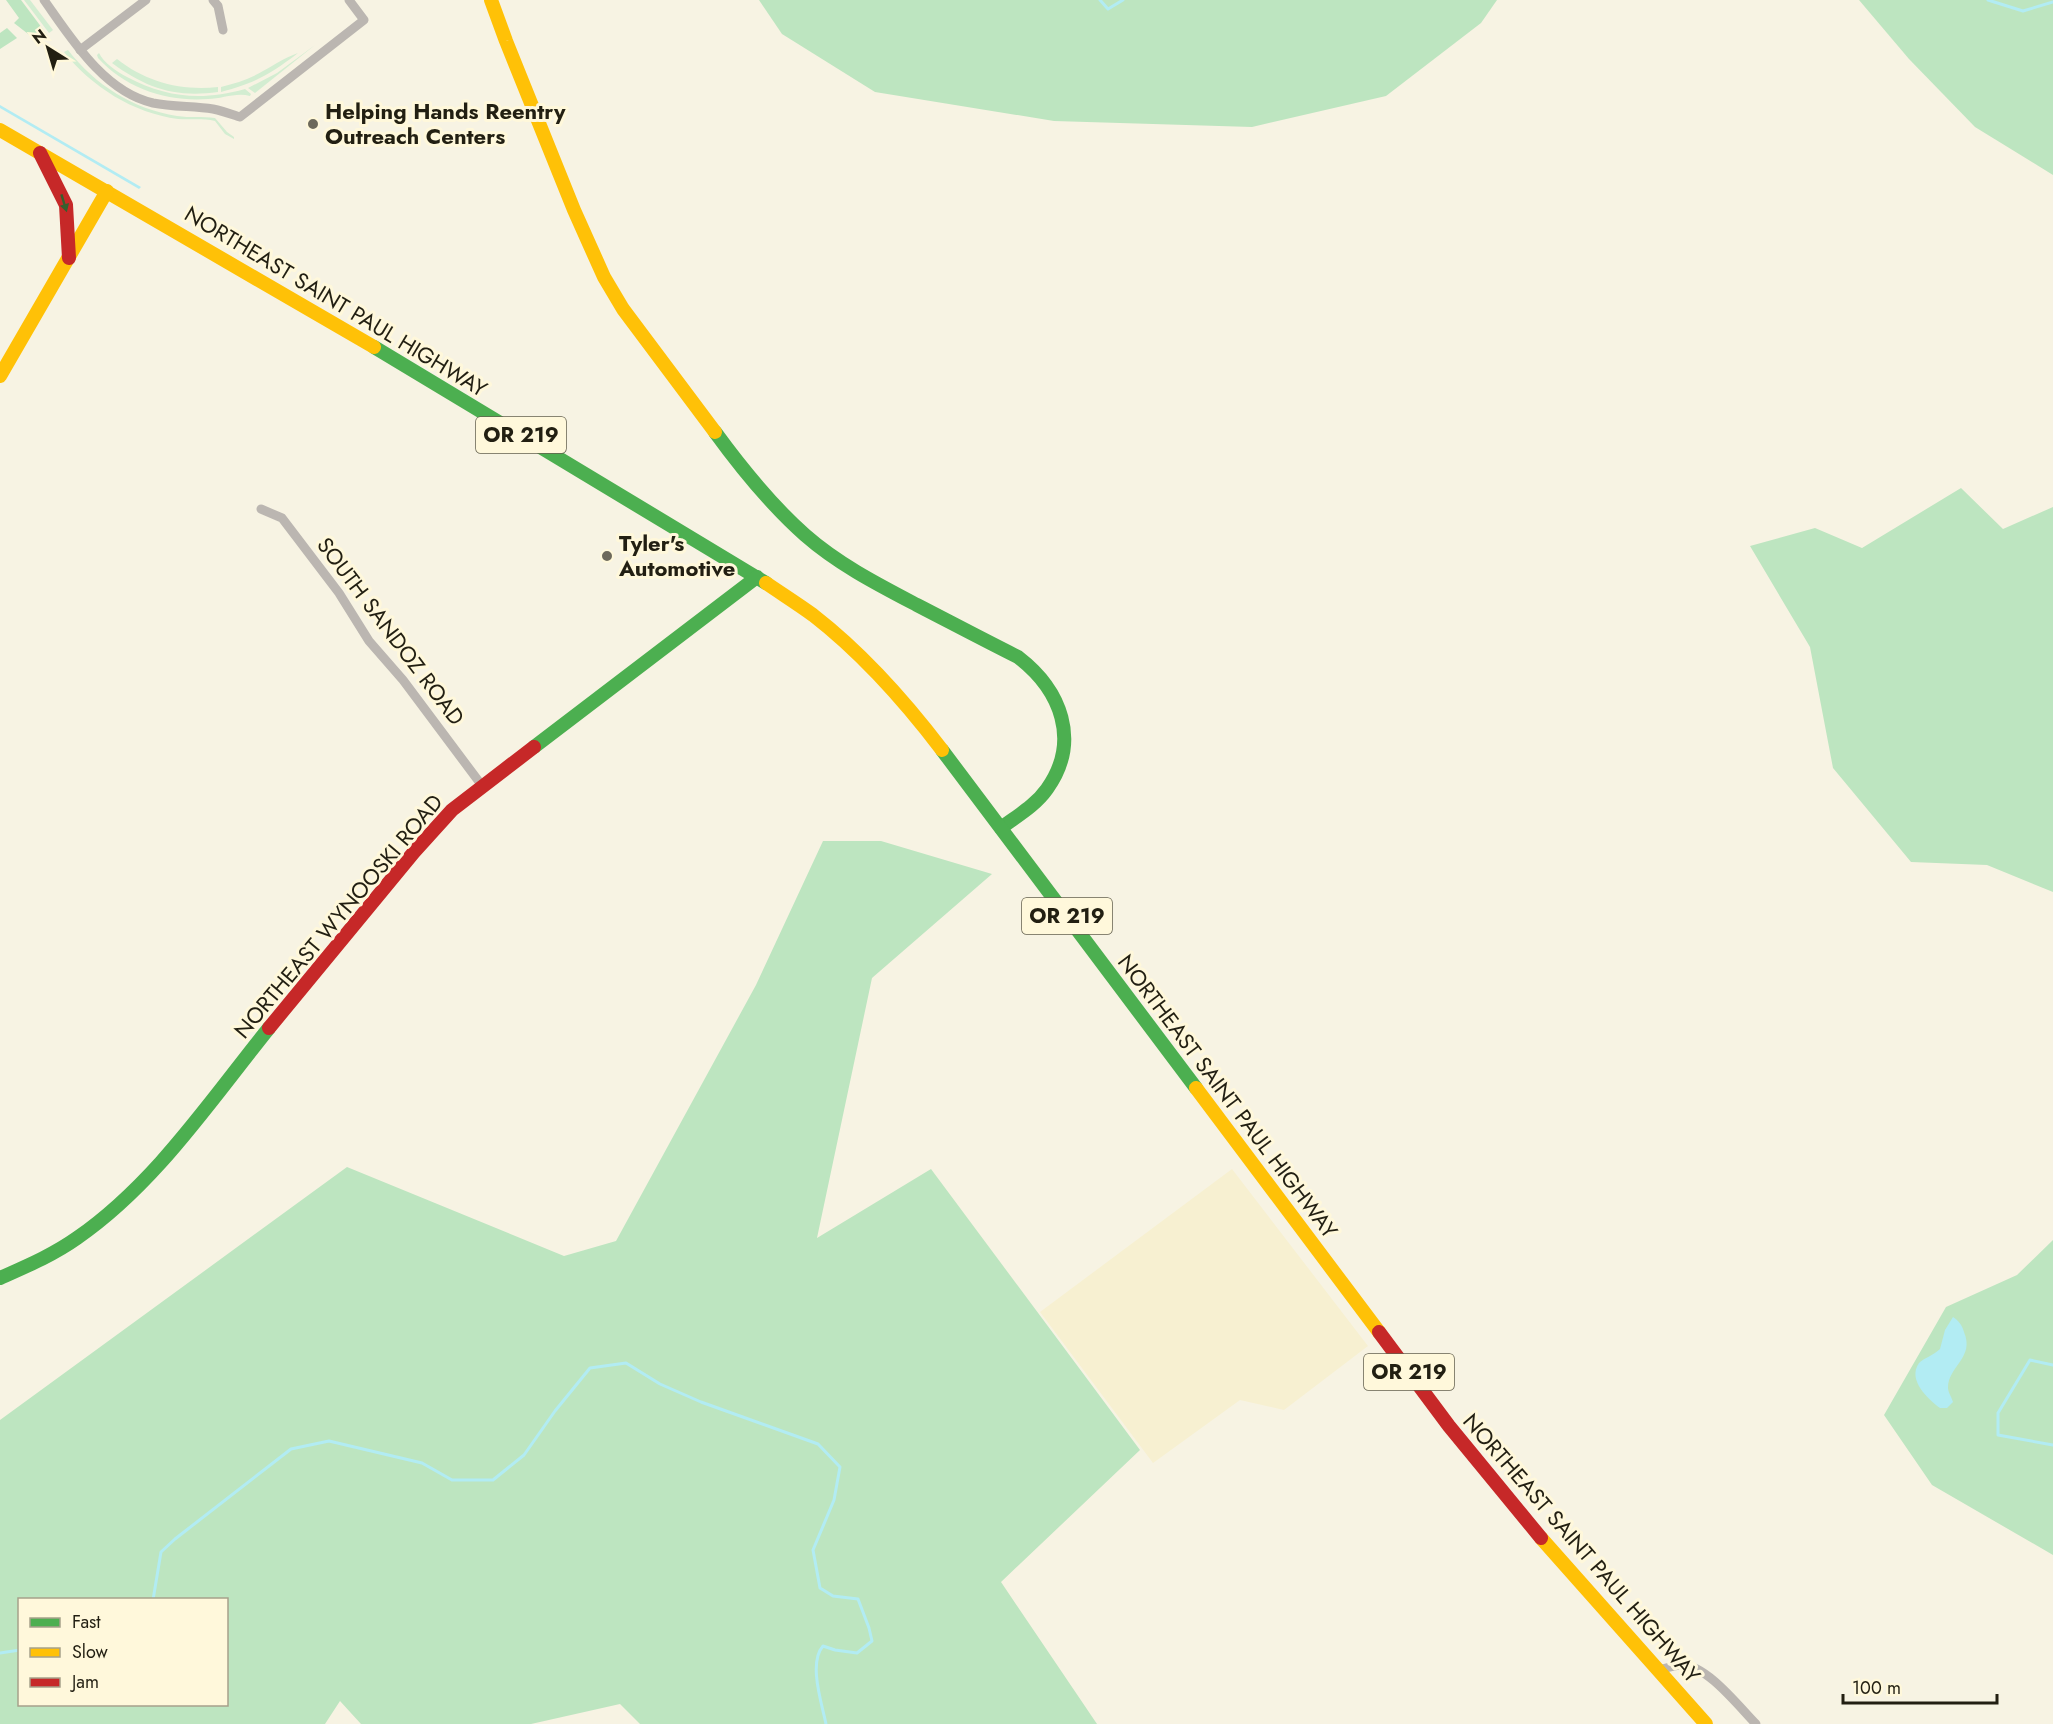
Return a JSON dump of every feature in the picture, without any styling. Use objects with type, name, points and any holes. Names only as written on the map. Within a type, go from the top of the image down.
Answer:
[{"type":"main road","points":[[491,0],[581,229],[607,285],[751,480],[785,517],[837,560],[869,580],[1018,657],[1036,671],[1050,688],[1063,722],[1064,753],[1060,767],[1040,797],[1001,828]]},
{"type":"main road","name":"NORTHEAST SAINT PAUL HIGHWAY","points":[[0,130],[403,364],[757,577],[822,622],[878,673],[916,717],[1001,828],[1449,1426],[1550,1548],[1706,1724]]},
{"type":"main road","points":[[40,153],[66,205],[69,258]]},
{"type":"main road","points":[[0,376],[107,191]]},
{"type":"main road","name":"NORTHEAST WYNOOSKI ROAD","points":[[0,1278],[35,1264],[66,1247],[96,1226],[125,1200],[178,1140],[414,852],[452,810],[757,577]]},
{"type":"street","points":[[44,0],[94,66],[127,91],[151,102],[212,109],[240,117],[364,20],[349,0]]},
{"type":"street","points":[[80,50],[146,0]]},
{"type":"street","points":[[213,0],[218,6],[223,30]]},
{"type":"street","name":"SOUTH SANDOZ ROAD","points":[[261,509],[282,518],[339,593],[369,641],[403,680],[483,786]]},
{"type":"street","points":[[1657,1670],[1683,1665],[1693,1667],[1708,1676],[1756,1724]]},
{"type":"shaded area","points":[[1232,1169],[1368,1346],[1284,1410],[1240,1400],[1153,1463],[1040,1312]]},
{"type":"green space","points":[[6,0],[21,0],[48,36],[43,39],[32,37],[14,23],[19,18]]},
{"type":"green space","points":[[24,0],[30,0],[53,30],[49,33]]},
{"type":"green space","points":[[759,0],[1497,0],[1481,23],[1386,96],[1252,127],[1054,121],[875,92],[782,34]]},
{"type":"green space","points":[[1859,0],[2053,0],[2053,175],[1975,127],[1909,59]]},
{"type":"green space","points":[[7,28],[17,38],[0,49],[0,33]]},
{"type":"green space","points":[[315,45],[255,93],[248,88],[277,73]]},
{"type":"green space","points":[[68,50],[90,74],[116,94],[161,113],[215,118],[234,139],[225,134],[215,121],[161,116],[115,96],[75,65],[64,52]]},
{"type":"green space","points":[[99,53],[119,72],[156,89],[199,96],[245,89],[251,94],[250,96],[240,95],[213,99],[163,96],[121,78],[98,58]]},
{"type":"green space","points":[[298,53],[262,77],[221,92],[221,87],[253,76]]},
{"type":"green space","points":[[117,59],[140,74],[164,83],[191,88],[218,87],[218,92],[188,94],[149,85],[112,63]]},
{"type":"green space","points":[[1961,488],[2003,529],[2053,507],[2053,892],[1987,865],[1911,862],[1833,768],[1810,647],[1750,546],[1815,528],[1862,548]]},
{"type":"green space","points":[[823,841],[881,841],[992,874],[872,978],[817,1238],[931,1169],[1140,1450],[1001,1582],[1097,1724],[640,1724],[620,1704],[531,1724],[361,1724],[340,1701],[325,1724],[0,1724],[0,1420],[347,1167],[564,1256],[616,1241],[756,985]]},
{"type":"green space","points":[[2053,1240],[2053,1555],[1932,1485],[1884,1415],[1946,1307],[2017,1275]]},
{"type":"water","points":[[0,105],[141,187],[139,189],[0,108]]},
{"type":"water","points":[[1953,1317],[1962,1327],[1966,1349],[1949,1380],[1948,1390],[1953,1402],[1947,1408],[1940,1408],[1920,1388],[1916,1369],[1921,1361],[1940,1349],[1945,1330]]},
{"type":"waterway","points":[[1100,0],[1108,9],[1123,0]]},
{"type":"waterway","points":[[1988,0],[2023,11],[2053,2]]},
{"type":"waterway","points":[[2053,1365],[2030,1360],[1998,1413],[1998,1435],[2053,1445]]},
{"type":"waterway","points":[[153,1598],[161,1552],[291,1449],[329,1441],[422,1463],[452,1480],[493,1480],[524,1455],[555,1411],[590,1368],[626,1363],[660,1384],[701,1402],[818,1444],[840,1467],[834,1500],[813,1550],[820,1588],[833,1596],[858,1599],[872,1641],[857,1653],[823,1646],[819,1653],[817,1684],[826,1724]]},
{"type":"waterway","points":[[0,1653],[18,1650]]},
{"type":"traffic: fast","points":[[374,347],[766,583]]},
{"type":"traffic: fast","points":[[715,432],[768,499],[818,545],[873,581],[1018,657],[1045,685],[1061,717],[1064,735],[1063,753],[1057,771],[1047,789],[1037,801],[1001,828]]},
{"type":"traffic: fast","points":[[534,747],[757,577]]},
{"type":"traffic: fast","points":[[942,750],[1196,1088]]},
{"type":"traffic: fast","points":[[0,1278],[68,1244],[132,1193],[180,1140],[269,1028]]},
{"type":"traffic: slow","points":[[491,0],[574,210],[604,277],[623,309],[715,432]]},
{"type":"traffic: slow","points":[[0,130],[374,347]]},
{"type":"traffic: slow","points":[[0,376],[107,191]]},
{"type":"traffic: slow","points":[[766,583],[813,615],[865,661],[913,713],[942,750]]},
{"type":"traffic: slow","points":[[1196,1088],[1379,1332]]},
{"type":"traffic: slow","points":[[1541,1538],[1706,1724]]},
{"type":"traffic: jam","points":[[40,153],[66,205],[69,258]]},
{"type":"traffic: jam","points":[[269,1028],[414,852],[452,810],[534,747]]},
{"type":"traffic: jam","points":[[1379,1332],[1449,1426],[1541,1538]]},
{"type":"place","name":"Helping Hands Reentry Outreach Centers","points":[[313,124]]},
{"type":"place","name":"Tyler's Automotive","points":[[607,556]]}]
